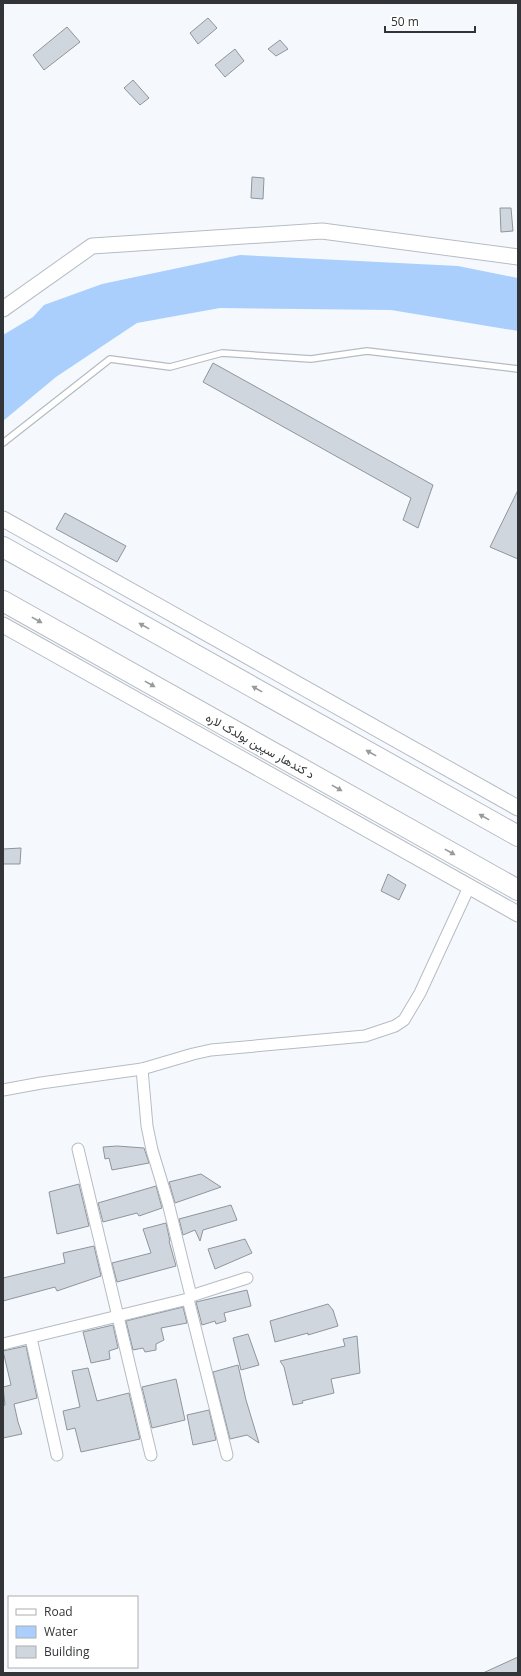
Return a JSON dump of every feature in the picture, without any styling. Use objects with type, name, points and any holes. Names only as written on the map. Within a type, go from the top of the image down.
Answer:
[{"type":"highway","points":[[3,547],[518,836]]},
{"type":"highway","name":"د کندهار سپین بولدک لاره","points":[[3,601],[518,890]]},
{"type":"street","points":[[3,309],[92,246],[322,231],[518,257]]},
{"type":"street","points":[[3,519],[518,808]]},
{"type":"street","points":[[3,625],[518,914]]},
{"type":"street","points":[[3,1090],[41,1083],[142,1069],[211,1050],[365,1036],[395,1026],[404,1020],[420,993],[469,887]]},
{"type":"street","points":[[142,1069],[147,1126],[152,1150],[168,1203],[189,1298],[227,1455]]},
{"type":"street","points":[[78,1149],[151,1455]]},
{"type":"street","points":[[3,1344],[189,1298],[246,1278]]},
{"type":"street","points":[[31,1338],[57,1455]]},
{"type":"lane","points":[[3,443],[110,359],[170,367],[222,353],[311,359],[367,351],[518,368]]},
{"type":"water","points":[[240,255],[458,266],[518,278],[518,331],[391,310],[220,308],[137,323],[56,377],[3,421],[3,335],[33,317],[44,305],[102,284]]},
{"type":"building","points":[[208,18],[217,28],[198,44],[190,33]]},
{"type":"building","points":[[67,27],[80,42],[44,70],[33,55]]},
{"type":"building","points":[[280,40],[288,49],[276,56],[268,49]]},
{"type":"building","points":[[235,49],[244,61],[225,77],[215,65]]},
{"type":"building","points":[[133,80],[149,98],[140,105],[124,88]]},
{"type":"building","points":[[252,177],[264,178],[263,199],[251,198]]},
{"type":"building","points":[[500,208],[511,208],[513,231],[501,232]]},
{"type":"building","points":[[213,363],[433,485],[418,528],[403,520],[411,498],[203,382]]},
{"type":"building","points":[[518,490],[518,559],[490,547]]},
{"type":"building","points":[[65,513],[126,546],[117,562],[56,529]]},
{"type":"building","points":[[21,848],[20,864],[3,864],[3,849]]},
{"type":"building","points":[[388,874],[406,885],[399,900],[381,891]]},
{"type":"building","points":[[117,1146],[144,1148],[149,1163],[112,1170],[109,1158],[105,1159],[103,1147]]},
{"type":"building","points":[[201,1174],[221,1187],[175,1203],[169,1182]]},
{"type":"building","points":[[79,1184],[89,1226],[57,1234],[49,1192]]},
{"type":"building","points":[[156,1186],[162,1208],[139,1216],[137,1213],[103,1222],[98,1203]]},
{"type":"building","points":[[231,1205],[237,1220],[203,1230],[200,1241],[195,1230],[183,1235],[179,1219]]},
{"type":"building","points":[[166,1223],[176,1266],[117,1282],[112,1263],[151,1253],[143,1229]]},
{"type":"building","points":[[245,1239],[252,1253],[215,1269],[208,1249]]},
{"type":"building","points":[[94,1246],[101,1276],[57,1291],[55,1287],[3,1301],[3,1278],[65,1263],[63,1253]]},
{"type":"building","points":[[247,1290],[251,1306],[224,1313],[226,1321],[216,1324],[215,1321],[202,1325],[196,1302]]},
{"type":"building","points":[[328,1304],[333,1310],[338,1326],[308,1335],[308,1333],[275,1342],[270,1321]]},
{"type":"building","points":[[183,1307],[187,1323],[161,1328],[164,1340],[156,1344],[156,1350],[145,1352],[143,1348],[133,1350],[126,1321]]},
{"type":"building","points":[[113,1325],[118,1348],[109,1351],[110,1359],[91,1363],[83,1332]]},
{"type":"building","points":[[248,1334],[259,1365],[241,1370],[233,1338]]},
{"type":"building","points":[[357,1336],[360,1373],[331,1379],[334,1393],[302,1401],[303,1403],[293,1405],[284,1367],[280,1361],[345,1346],[343,1339]]},
{"type":"building","points":[[26,1346],[37,1398],[14,1404],[22,1434],[3,1438],[3,1405],[5,1405],[3,1387],[11,1385],[3,1351]]},
{"type":"building","points":[[238,1365],[246,1400],[259,1443],[247,1435],[230,1439],[213,1372]]},
{"type":"building","points":[[88,1368],[97,1401],[129,1393],[140,1439],[81,1452],[75,1428],[67,1430],[63,1411],[80,1407],[72,1371]]},
{"type":"building","points":[[176,1379],[185,1420],[152,1428],[142,1387]]},
{"type":"building","points":[[209,1410],[216,1440],[193,1445],[187,1415]]},
{"type":"building","points":[[518,1657],[518,1673],[483,1673]]}]
